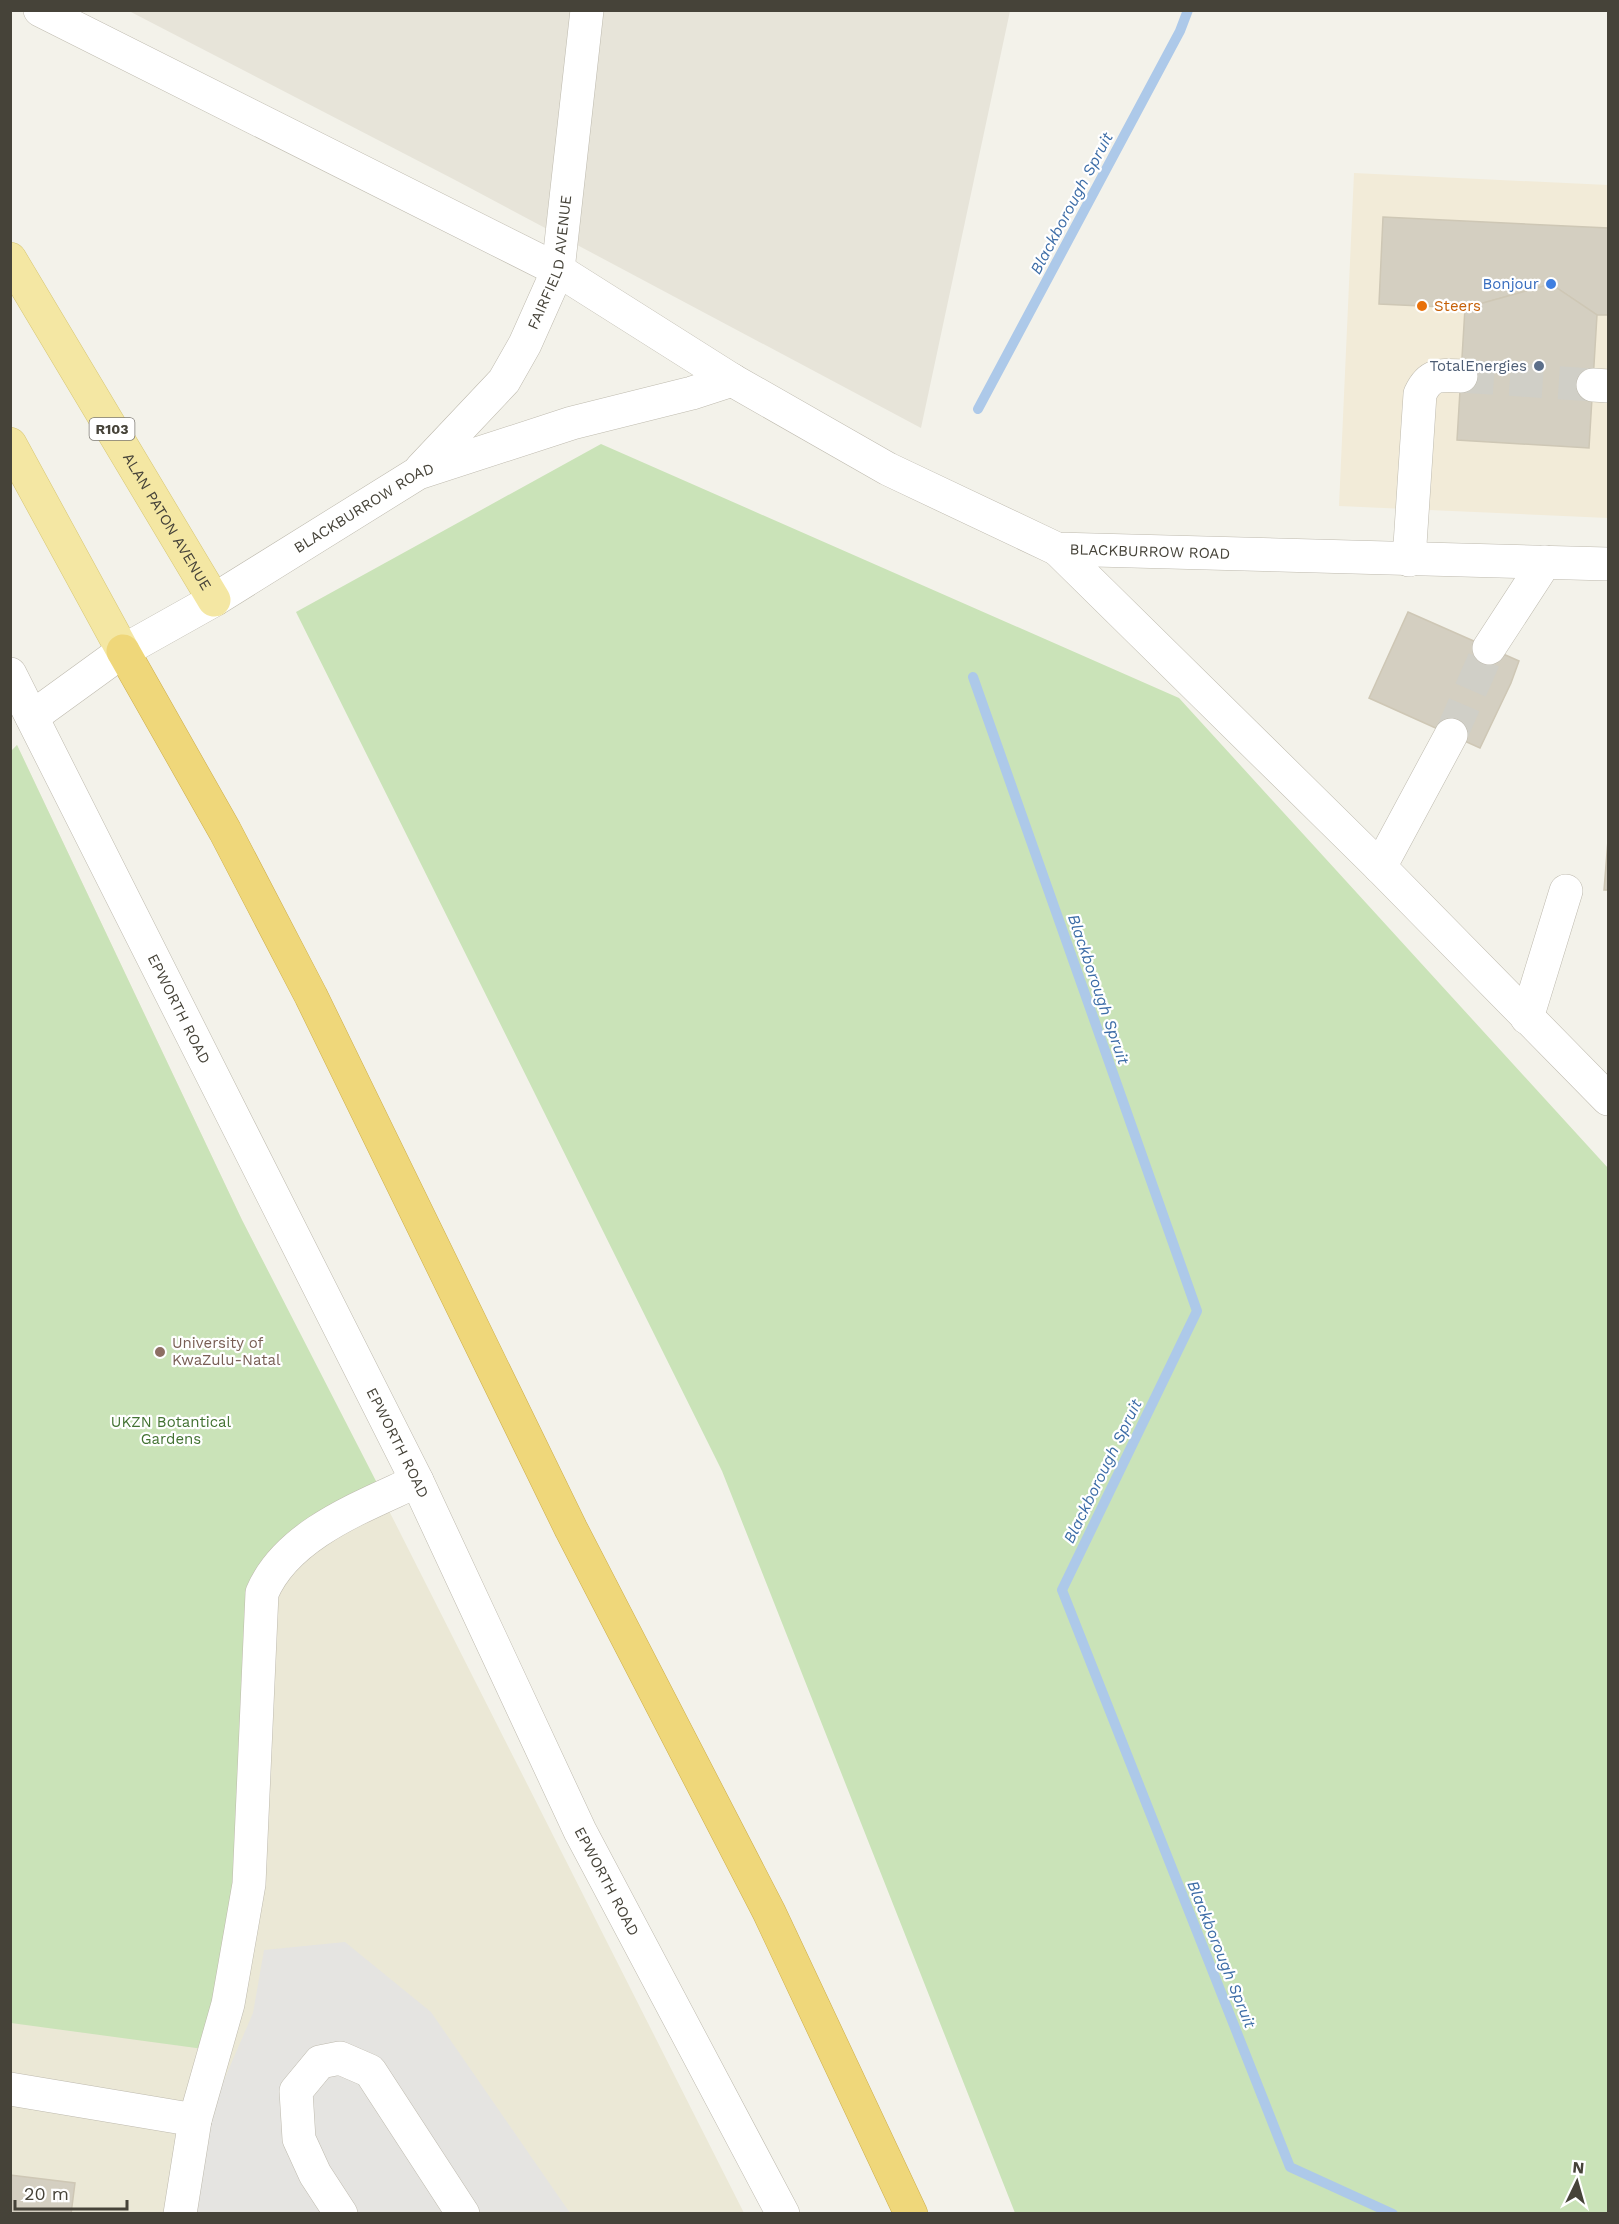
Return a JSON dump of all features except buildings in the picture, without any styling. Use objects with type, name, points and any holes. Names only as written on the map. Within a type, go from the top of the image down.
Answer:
[{"type":"highway","points":[[123,651],[225,831],[311,996],[571,1528],[769,1912],[911,2214]]},
{"type":"main road","name":"ALAN PATON AVENUE","points":[[10,259],[214,600]]},
{"type":"main road","points":[[10,444],[123,651]]},
{"type":"street","name":"BLACKBURROW ROAD","points":[[40,10],[558,270],[732,380],[888,469],[1057,549],[1608,564]]},
{"type":"street","name":"FAIRFIELD AVENUE","points":[[418,473],[504,381],[525,344],[558,270],[587,10]]},
{"type":"street","points":[[1409,560],[1420,393],[1426,381],[1436,375],[1461,376]]},
{"type":"street","name":"BLACKBURROW ROAD","points":[[32,717],[123,651],[214,600],[418,473],[573,423],[692,393],[732,380]]},
{"type":"street","points":[[1057,549],[1380,867],[1608,1099]]},
{"type":"street","points":[[1489,648],[1545,562]]},
{"type":"street","name":"EPWORTH ROAD","points":[[10,674],[417,1481],[580,1831],[783,2214]]},
{"type":"street","points":[[1380,867],[1451,735]]},
{"type":"street","points":[[1527,1018],[1566,891]]},
{"type":"street","points":[[180,2214],[195,2120],[228,2004],[249,1884],[262,1593],[271,1572],[316,1533],[417,1481]]},
{"type":"street","points":[[340,2214],[315,2174],[299,2139],[296,2091],[321,2062],[340,2058],[370,2071],[463,2214]]},
{"type":"street","points":[[10,2090],[195,2120]]},
{"type":"shaded area","points":[[129,11],[1010,11],[921,428],[457,181]]},
{"type":"shaded area","points":[[1354,173],[1608,185],[1608,518],[1339,506]]},
{"type":"shaded area","name":"University of KwaZulu-Natal","points":[[17,745],[242,1220],[744,2213],[11,2213],[10,752]]},
{"type":"shaded area","points":[[345,1942],[431,2012],[570,2213],[185,2214],[218,2094],[253,2013],[264,1950]]},
{"type":"green space","points":[[601,444],[1179,698],[1608,1168],[1608,2213],[1015,2213],[722,1471],[296,612]]},
{"type":"green space","name":"UKZN Botantical Gardens","points":[[17,745],[242,1220],[377,1483],[339,1502],[257,1567],[249,1658],[239,1884],[211,2050],[11,2023],[10,752]]},
{"type":"waterway","name":"Blackborough Spruit","points":[[978,409],[1180,31],[1188,10]]},
{"type":"waterway","name":"Blackborough Spruit","points":[[973,677],[1197,1311],[1062,1590],[1290,2167],[1393,2214]]},
{"type":"tunnel","points":[[1461,376],[1593,385]]},
{"type":"tunnel","points":[[1451,735],[1489,648]]},
{"type":"place","name":"Bonjour","points":[[1551,284]]},
{"type":"place","name":"Steers","points":[[1422,306]]},
{"type":"place","name":"TotalEnergies","points":[[1539,366]]},
{"type":"place","name":"University of KwaZulu-Natal","points":[[160,1352]]}]
